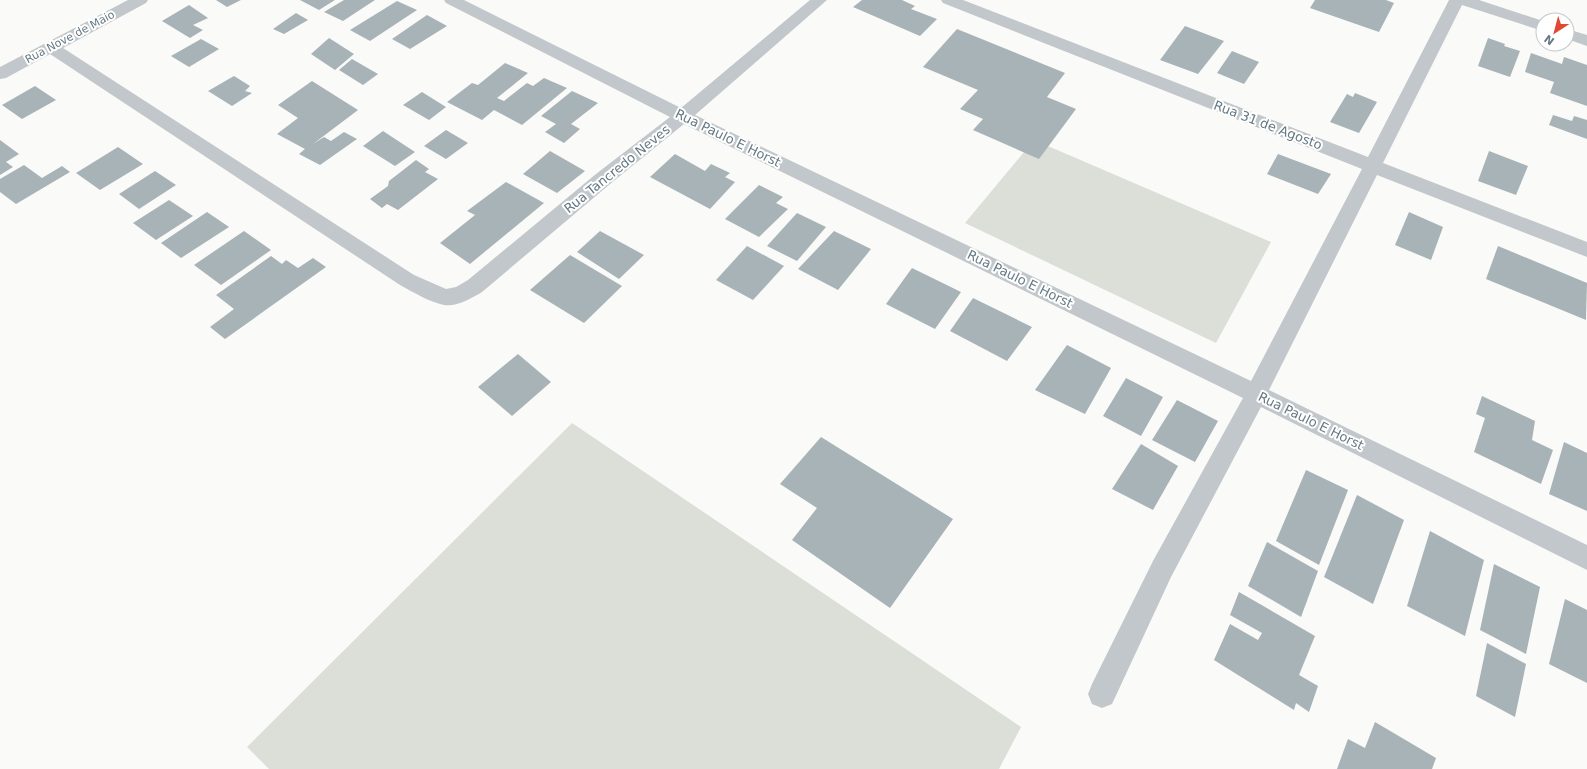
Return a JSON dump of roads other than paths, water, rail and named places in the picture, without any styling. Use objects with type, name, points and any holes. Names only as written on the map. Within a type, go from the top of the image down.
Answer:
[{"type":"street","name":"Rua Nove de Maio","points":[[0,74],[52,48],[140,0]]},
{"type":"street","name":"Rua Paulo E Horst","points":[[452,0],[683,116],[1256,394],[1587,558]]},
{"type":"street","name":"Rua Tancredo Neves","points":[[52,48],[407,280],[445,297],[461,294],[474,286],[603,179],[683,116],[819,0]]},
{"type":"street","name":"Rua 31 de Agosto","points":[[949,0],[1587,250]]},
{"type":"street","points":[[1102,694],[1162,569],[1256,394],[1457,0]]},
{"type":"street","points":[[1463,0],[1535,23]]},
{"type":"street","points":[[1575,37],[1587,41]]}]
